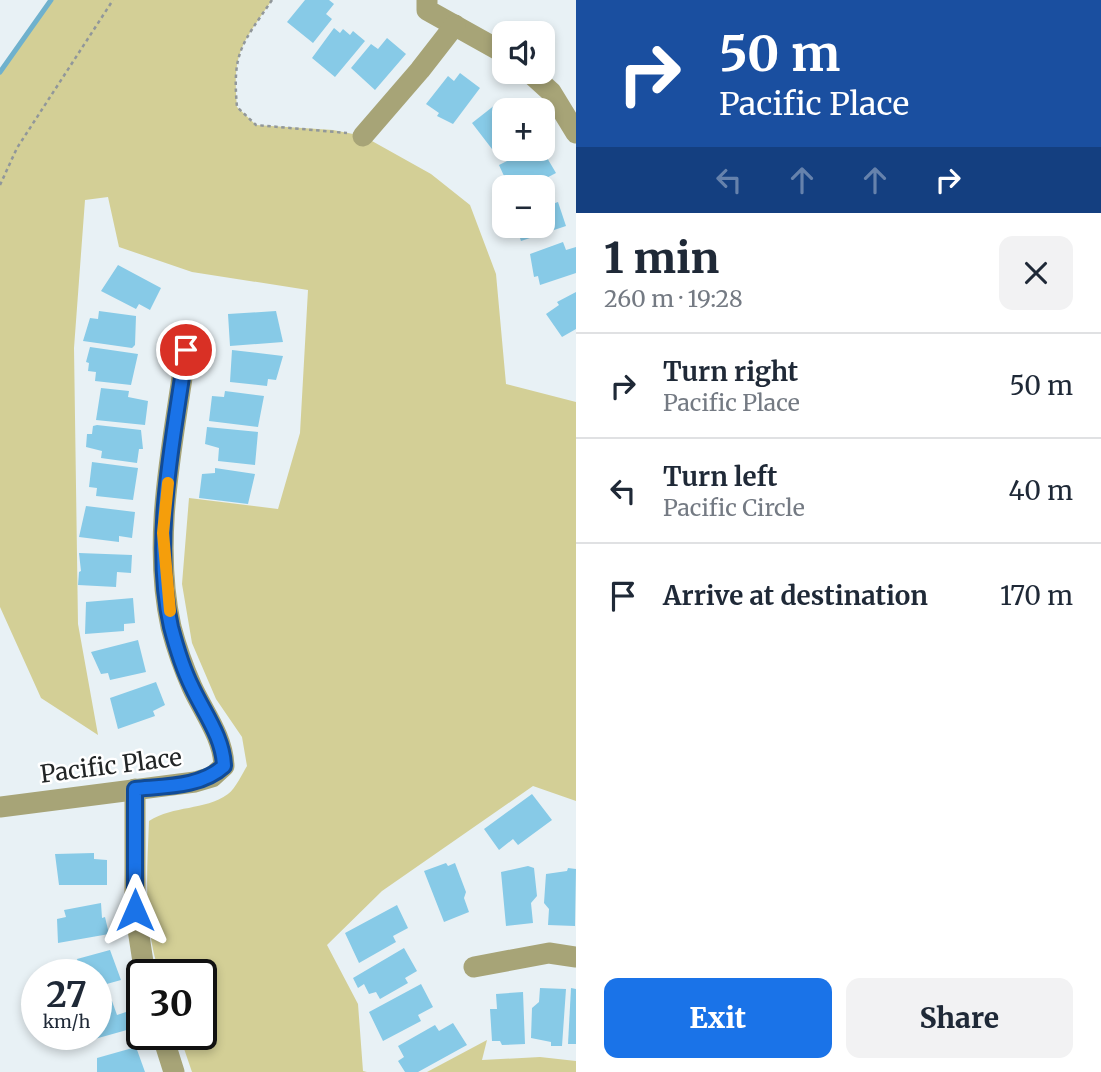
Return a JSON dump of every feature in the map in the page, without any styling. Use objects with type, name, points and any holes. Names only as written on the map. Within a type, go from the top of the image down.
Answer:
[{"type":"street","points":[[427,0],[427,10],[492,46]]},
{"type":"street","points":[[363,136],[455,25]]},
{"type":"street","points":[[542,84],[551,92],[576,133]]},
{"type":"street","name":"Pacific Place","points":[[0,807],[195,782],[212,777],[224,766],[220,742],[191,685],[171,626],[166,574],[163,533],[186,350]]},
{"type":"street","points":[[135,789],[135,910],[143,959]]},
{"type":"street","points":[[474,967],[549,953],[576,957]]},
{"type":"street","points":[[167,1050],[174,1072]]},
{"type":"path","points":[[0,185],[17,148],[113,0]]},
{"type":"path","points":[[272,0],[243,42],[234,72],[237,107],[256,125],[333,130],[363,136]]},
{"type":"shaded area","points":[[51,0],[272,0],[241,49],[236,73],[237,107],[256,125],[333,130],[363,136],[431,174],[470,205],[496,274],[506,384],[576,402],[576,801],[533,786],[382,891],[327,945],[358,1004],[363,1071],[367,1072],[192,1072],[184,1050],[217,1050],[217,959],[156,959],[149,918],[149,821],[169,812],[209,803],[228,794],[247,766],[242,737],[216,699],[192,643],[182,584],[189,498],[278,509],[300,433],[308,290],[192,272],[119,247],[108,197],[85,200],[74,348],[78,624],[98,735],[41,698],[0,607],[0,72]]},
{"type":"shaded area","points":[[487,1040],[482,1060],[540,1057],[576,1061],[576,1072],[427,1072]]},
{"type":"building","points":[[305,0],[329,0],[334,4],[326,14],[332,19],[313,43],[287,22]]},
{"type":"building","points":[[334,28],[340,33],[343,29],[350,35],[353,31],[365,41],[335,77],[312,58]]},
{"type":"building","points":[[387,38],[406,54],[375,90],[351,68],[371,44],[378,49]]},
{"type":"building","points":[[460,73],[480,88],[453,124],[437,116],[439,113],[426,104],[448,76],[454,81]]},
{"type":"building","points":[[492,107],[492,149],[472,123]]},
{"type":"building","points":[[507,161],[549,161],[556,173],[504,175],[499,165]]},
{"type":"building","points":[[558,202],[566,226],[555,230],[555,203]]},
{"type":"building","points":[[563,242],[566,250],[576,247],[576,273],[540,285],[538,276],[534,277],[530,254]]},
{"type":"building","points":[[118,265],[161,288],[150,310],[139,304],[136,309],[101,291]]},
{"type":"building","points":[[576,292],[576,329],[562,337],[546,314],[559,305],[557,302]]},
{"type":"building","points":[[99,311],[136,316],[135,345],[132,348],[83,341],[90,318],[98,319]]},
{"type":"building","points":[[276,311],[283,342],[230,346],[228,314]]},
{"type":"building","points":[[90,347],[138,354],[131,385],[95,381],[96,372],[88,371],[89,363],[86,362]]},
{"type":"building","points":[[232,350],[283,356],[276,380],[268,379],[267,386],[230,382]]},
{"type":"building","points":[[101,388],[129,391],[128,397],[148,401],[145,425],[96,420]]},
{"type":"building","points":[[225,391],[264,396],[258,427],[209,421],[212,396],[224,397]]},
{"type":"building","points":[[93,426],[141,430],[143,449],[139,449],[137,463],[101,458],[102,451],[86,447],[87,434],[92,434]]},
{"type":"building","points":[[207,427],[258,432],[255,465],[218,461],[219,448],[205,444]]},
{"type":"building","points":[[92,462],[138,468],[133,500],[96,496],[97,488],[89,487]]},
{"type":"building","points":[[215,468],[255,474],[248,504],[199,498],[202,474],[215,473]]},
{"type":"building","points":[[86,506],[135,512],[132,538],[119,536],[119,542],[79,537]]},
{"type":"building","points":[[79,553],[132,555],[131,573],[117,572],[116,587],[78,585],[81,571]]},
{"type":"building","points":[[133,598],[135,623],[124,624],[124,631],[85,634],[86,602]]},
{"type":"building","points":[[138,640],[146,672],[110,680],[108,673],[101,674],[91,652]]},
{"type":"building","points":[[156,682],[165,705],[153,711],[155,716],[118,729],[110,698]]},
{"type":"building","points":[[532,794],[552,820],[518,845],[513,839],[499,850],[484,829]]},
{"type":"building","points":[[94,853],[94,859],[107,860],[107,885],[59,885],[55,854]]},
{"type":"building","points":[[446,863],[448,866],[455,863],[466,892],[464,898],[469,912],[444,922],[424,871]]},
{"type":"building","points":[[528,866],[534,868],[537,896],[531,903],[533,923],[506,926],[501,872]]},
{"type":"building","points":[[568,868],[576,869],[575,926],[548,925],[549,909],[544,903],[546,874],[567,871]]},
{"type":"building","points":[[101,903],[102,918],[105,917],[109,934],[58,943],[57,919],[66,917],[64,910]]},
{"type":"building","points":[[397,905],[408,928],[393,936],[396,942],[359,963],[345,933]]},
{"type":"building","points":[[404,948],[417,971],[405,978],[408,983],[380,999],[376,992],[369,994],[364,984],[358,988],[353,978]]},
{"type":"building","points":[[110,950],[121,980],[112,983],[112,959],[77,959]]},
{"type":"building","points":[[421,984],[433,1007],[418,1015],[421,1021],[383,1041],[369,1012]]},
{"type":"building","points":[[540,988],[566,989],[562,1046],[551,1046],[551,1042],[531,1038],[532,1008],[539,1002]]},
{"type":"building","points":[[571,988],[576,989],[576,1044],[568,1044]]},
{"type":"building","points":[[523,992],[525,1044],[502,1045],[500,1041],[492,1041],[490,1009],[497,1009],[496,994]]},
{"type":"building","points":[[112,1001],[117,1015],[126,1012],[126,1030],[112,1034]]},
{"type":"building","points":[[453,1023],[467,1045],[418,1072],[405,1072],[398,1061],[404,1057],[398,1046],[435,1025],[439,1031]]},
{"type":"building","points":[[126,1050],[137,1050],[145,1072],[97,1072],[97,1058]]},
{"type":"waterway","points":[[0,72],[51,0]]},
{"type":"slow traffic","points":[[168,483],[163,533],[170,611]]},
{"type":"route","points":[[135,910],[135,789],[195,782],[212,777],[224,766],[220,742],[191,685],[171,626],[166,574],[163,533],[186,350]]}]
